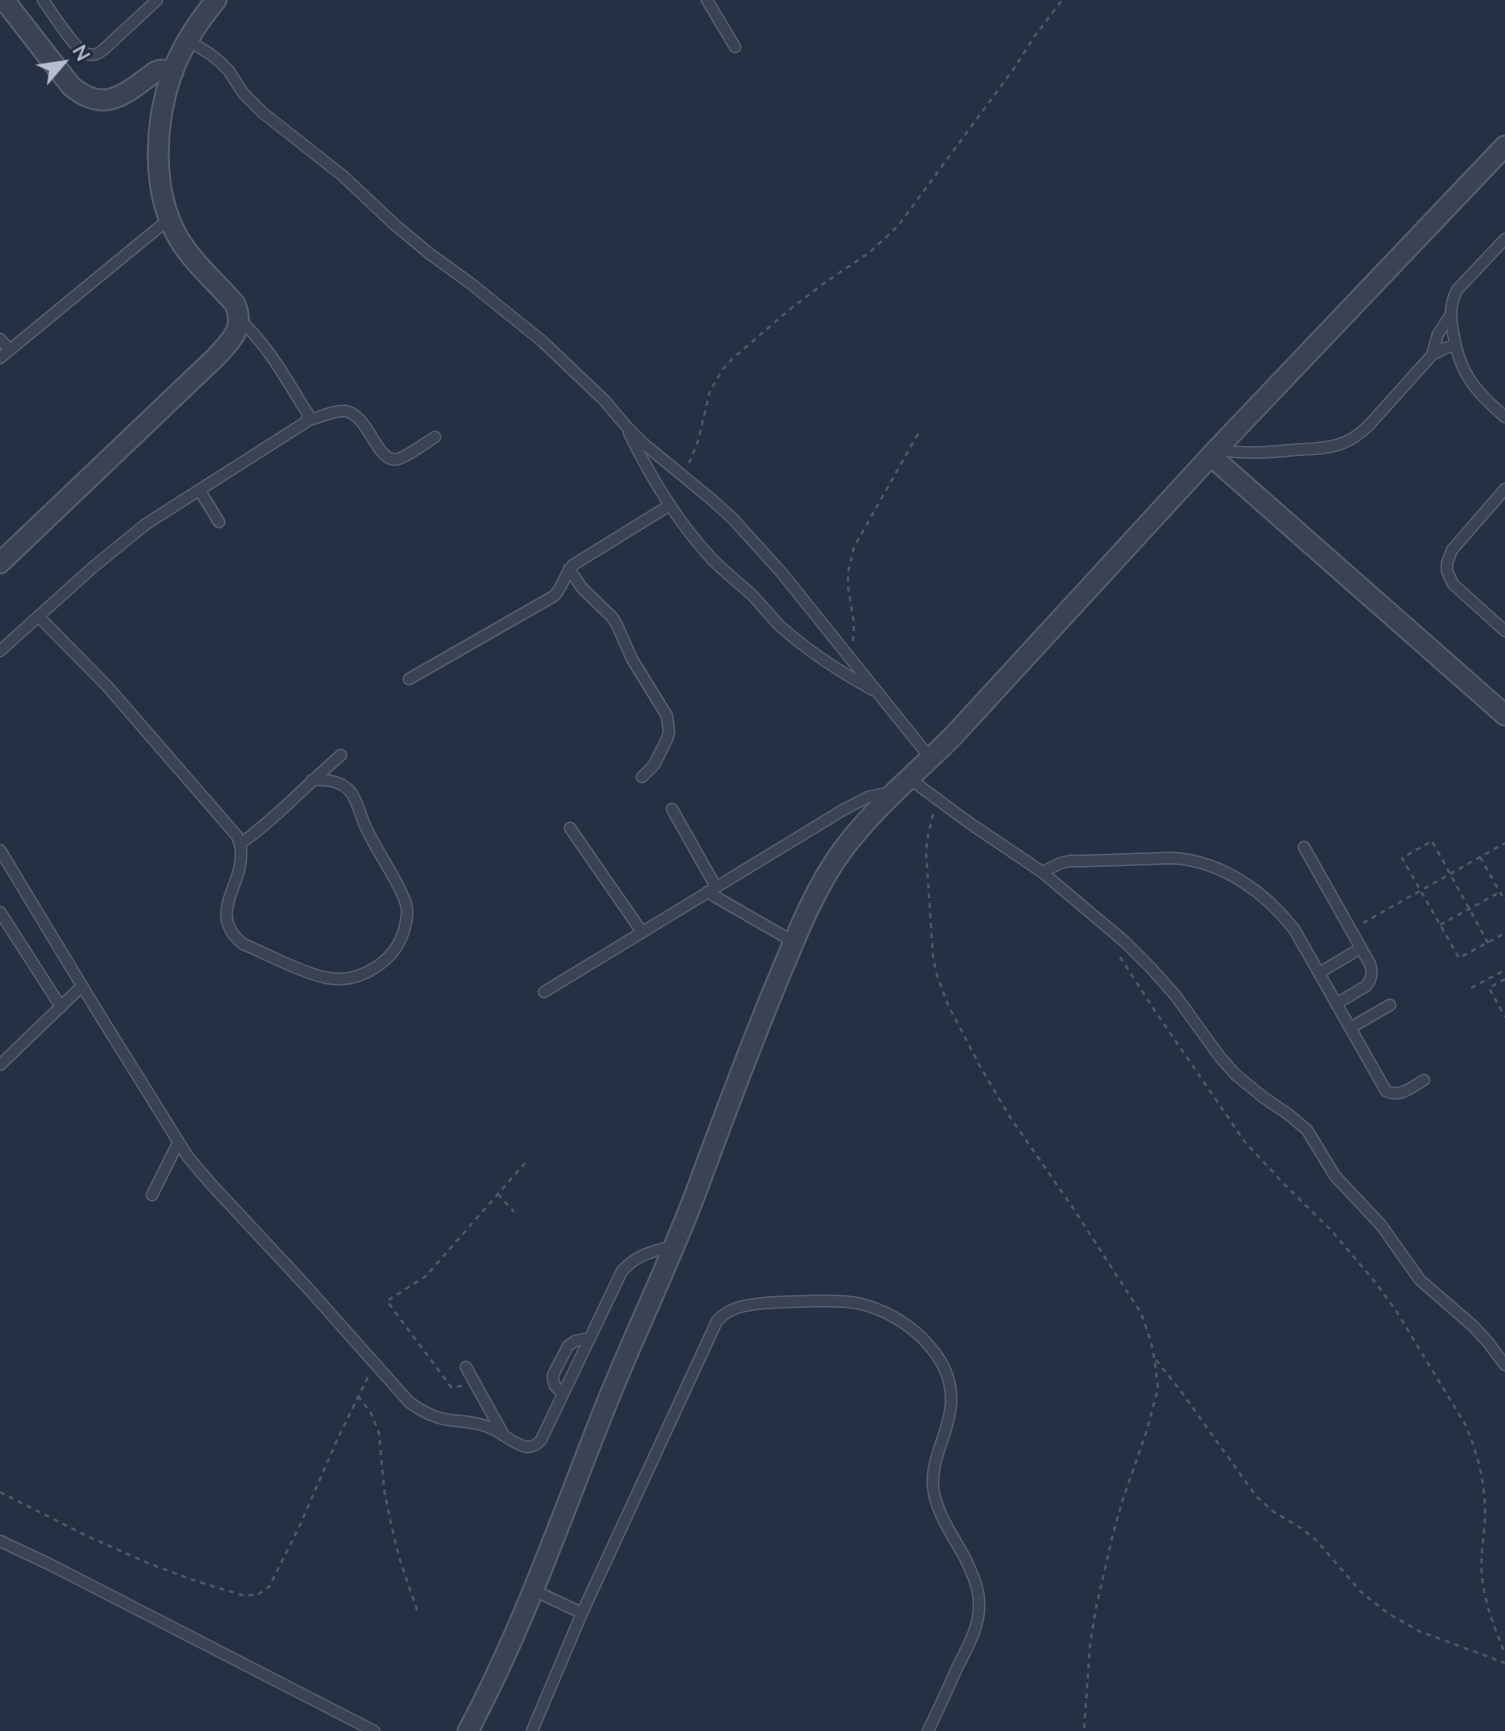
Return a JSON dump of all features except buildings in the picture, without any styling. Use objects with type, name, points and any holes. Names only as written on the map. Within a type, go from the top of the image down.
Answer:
[{"type":"street","points":[[4,0],[72,86],[90,98],[111,100],[122,96],[155,72],[173,72]]},
{"type":"street","points":[[0,563],[217,356],[236,334],[239,319],[234,304],[189,254],[169,219],[161,194],[158,167],[162,114],[173,72],[188,40],[216,0]]},
{"type":"street","points":[[468,1731],[533,1590],[605,1407],[674,1246],[794,942],[814,897],[841,852],[876,810],[931,759],[1214,453],[1505,146]]},
{"type":"street","points":[[1214,453],[1505,715]]},
{"type":"lane","points":[[43,0],[82,51],[93,55],[103,50],[153,1]]},
{"type":"lane","points":[[707,0],[735,47]]},
{"type":"lane","points":[[188,40],[220,62],[243,93],[263,113],[343,176],[429,254],[542,341],[604,400],[644,444],[711,499],[758,545],[931,759]]},
{"type":"lane","points":[[0,358],[169,219]]},
{"type":"lane","points":[[1432,355],[1438,334],[1450,316],[1457,290],[1505,239]]},
{"type":"lane","points":[[1450,316],[1455,346],[1468,380],[1484,399],[1505,417]]},
{"type":"lane","points":[[239,319],[276,361],[308,414],[308,420]]},
{"type":"lane","points":[[0,339],[10,350]]},
{"type":"lane","points":[[1214,453],[1323,448],[1344,442],[1363,431],[1432,355],[1455,346]]},
{"type":"lane","points":[[0,651],[146,524],[308,420],[338,411],[352,413],[362,422],[384,456],[392,460],[435,437]]},
{"type":"lane","points":[[626,426],[646,467],[670,505],[712,559],[780,625],[834,667],[878,693]]},
{"type":"lane","points":[[1505,489],[1452,550],[1447,563],[1449,578],[1453,584],[1505,631]]},
{"type":"lane","points":[[200,491],[219,522]]},
{"type":"lane","points":[[408,679],[554,596],[561,588],[569,569],[670,505]]},
{"type":"lane","points":[[569,569],[582,588],[617,625],[632,659],[667,716],[667,739],[654,765],[642,777]]},
{"type":"lane","points":[[39,617],[91,668],[232,829],[240,844],[241,862],[226,915],[231,932],[237,939],[243,944],[320,976],[330,979],[351,978],[384,961],[397,947],[406,922],[406,905],[367,830],[351,792],[331,781],[312,780]]},
{"type":"lane","points":[[240,844],[270,822],[341,755]]},
{"type":"lane","points":[[544,992],[855,803],[903,785],[938,801],[1042,872],[1125,942],[1175,995],[1220,1057],[1236,1074],[1249,1087],[1307,1130],[1335,1176],[1381,1226],[1420,1280],[1473,1326],[1505,1365]]},
{"type":"lane","points":[[672,809],[711,890],[794,942]]},
{"type":"lane","points":[[570,828],[642,932]]},
{"type":"lane","points":[[1304,847],[1372,970],[1366,986],[1336,1003]]},
{"type":"lane","points":[[0,850],[178,1143],[211,1184],[419,1409],[439,1418],[484,1425],[523,1446],[538,1444],[622,1271],[646,1253],[674,1246]]},
{"type":"lane","points":[[1042,872],[1070,861],[1173,858],[1219,869],[1241,880],[1279,909],[1294,929],[1386,1091],[1391,1094],[1401,1093],[1424,1080]]},
{"type":"lane","points":[[0,912],[61,1007]]},
{"type":"lane","points":[[1319,973],[1361,948]]},
{"type":"lane","points":[[0,1065],[82,986]]},
{"type":"lane","points":[[1350,1028],[1390,1005]]},
{"type":"lane","points":[[152,1195],[178,1143]]},
{"type":"lane","points":[[532,1731],[582,1613],[713,1328],[723,1315],[744,1306],[849,1301],[877,1308],[913,1330],[930,1347],[950,1386],[950,1415],[935,1464],[934,1494],[972,1573],[979,1595],[978,1618],[975,1630],[928,1731]]},
{"type":"lane","points":[[563,1394],[555,1386],[553,1379],[565,1349],[575,1341],[589,1338]]},
{"type":"lane","points":[[466,1367],[503,1434]]},
{"type":"lane","points":[[0,1541],[374,1731]]},
{"type":"lane","points":[[533,1590],[582,1613]]},
{"type":"path","points":[[683,475],[698,441],[710,391],[723,369],[789,310],[870,252],[898,226],[1062,0]]},
{"type":"path","points":[[849,657],[854,623],[848,587],[850,560],[860,534],[919,432]]},
{"type":"path","points":[[938,801],[930,824],[926,851],[933,957],[942,992],[1010,1117],[1141,1313],[1154,1357],[1158,1388],[1113,1534],[1096,1608],[1090,1645],[1084,1731]]},
{"type":"path","points":[[1488,943],[1432,841],[1402,858],[1459,958],[1488,943],[1505,933]]},
{"type":"path","points":[[1350,929],[1505,843]]},
{"type":"path","points":[[1480,857],[1505,901]]},
{"type":"path","points":[[1440,925],[1500,892]]},
{"type":"path","points":[[1117,951],[1245,1142],[1283,1184],[1331,1230],[1376,1282],[1465,1424],[1473,1443],[1483,1483],[1484,1593],[1505,1654]]},
{"type":"path","points":[[1471,988],[1505,970]]},
{"type":"path","points":[[1505,979],[1489,988],[1505,1017]]},
{"type":"path","points":[[476,1385],[451,1387],[387,1301],[426,1276],[525,1163]]},
{"type":"path","points":[[498,1194],[514,1212]]},
{"type":"path","points":[[1154,1357],[1256,1496],[1274,1512],[1317,1541],[1368,1598],[1419,1631],[1505,1663]]},
{"type":"path","points":[[0,1492],[150,1564],[242,1595],[257,1595],[269,1587],[374,1363]]},
{"type":"path","points":[[358,1396],[371,1413],[379,1433],[384,1489],[391,1524],[417,1611]]}]
